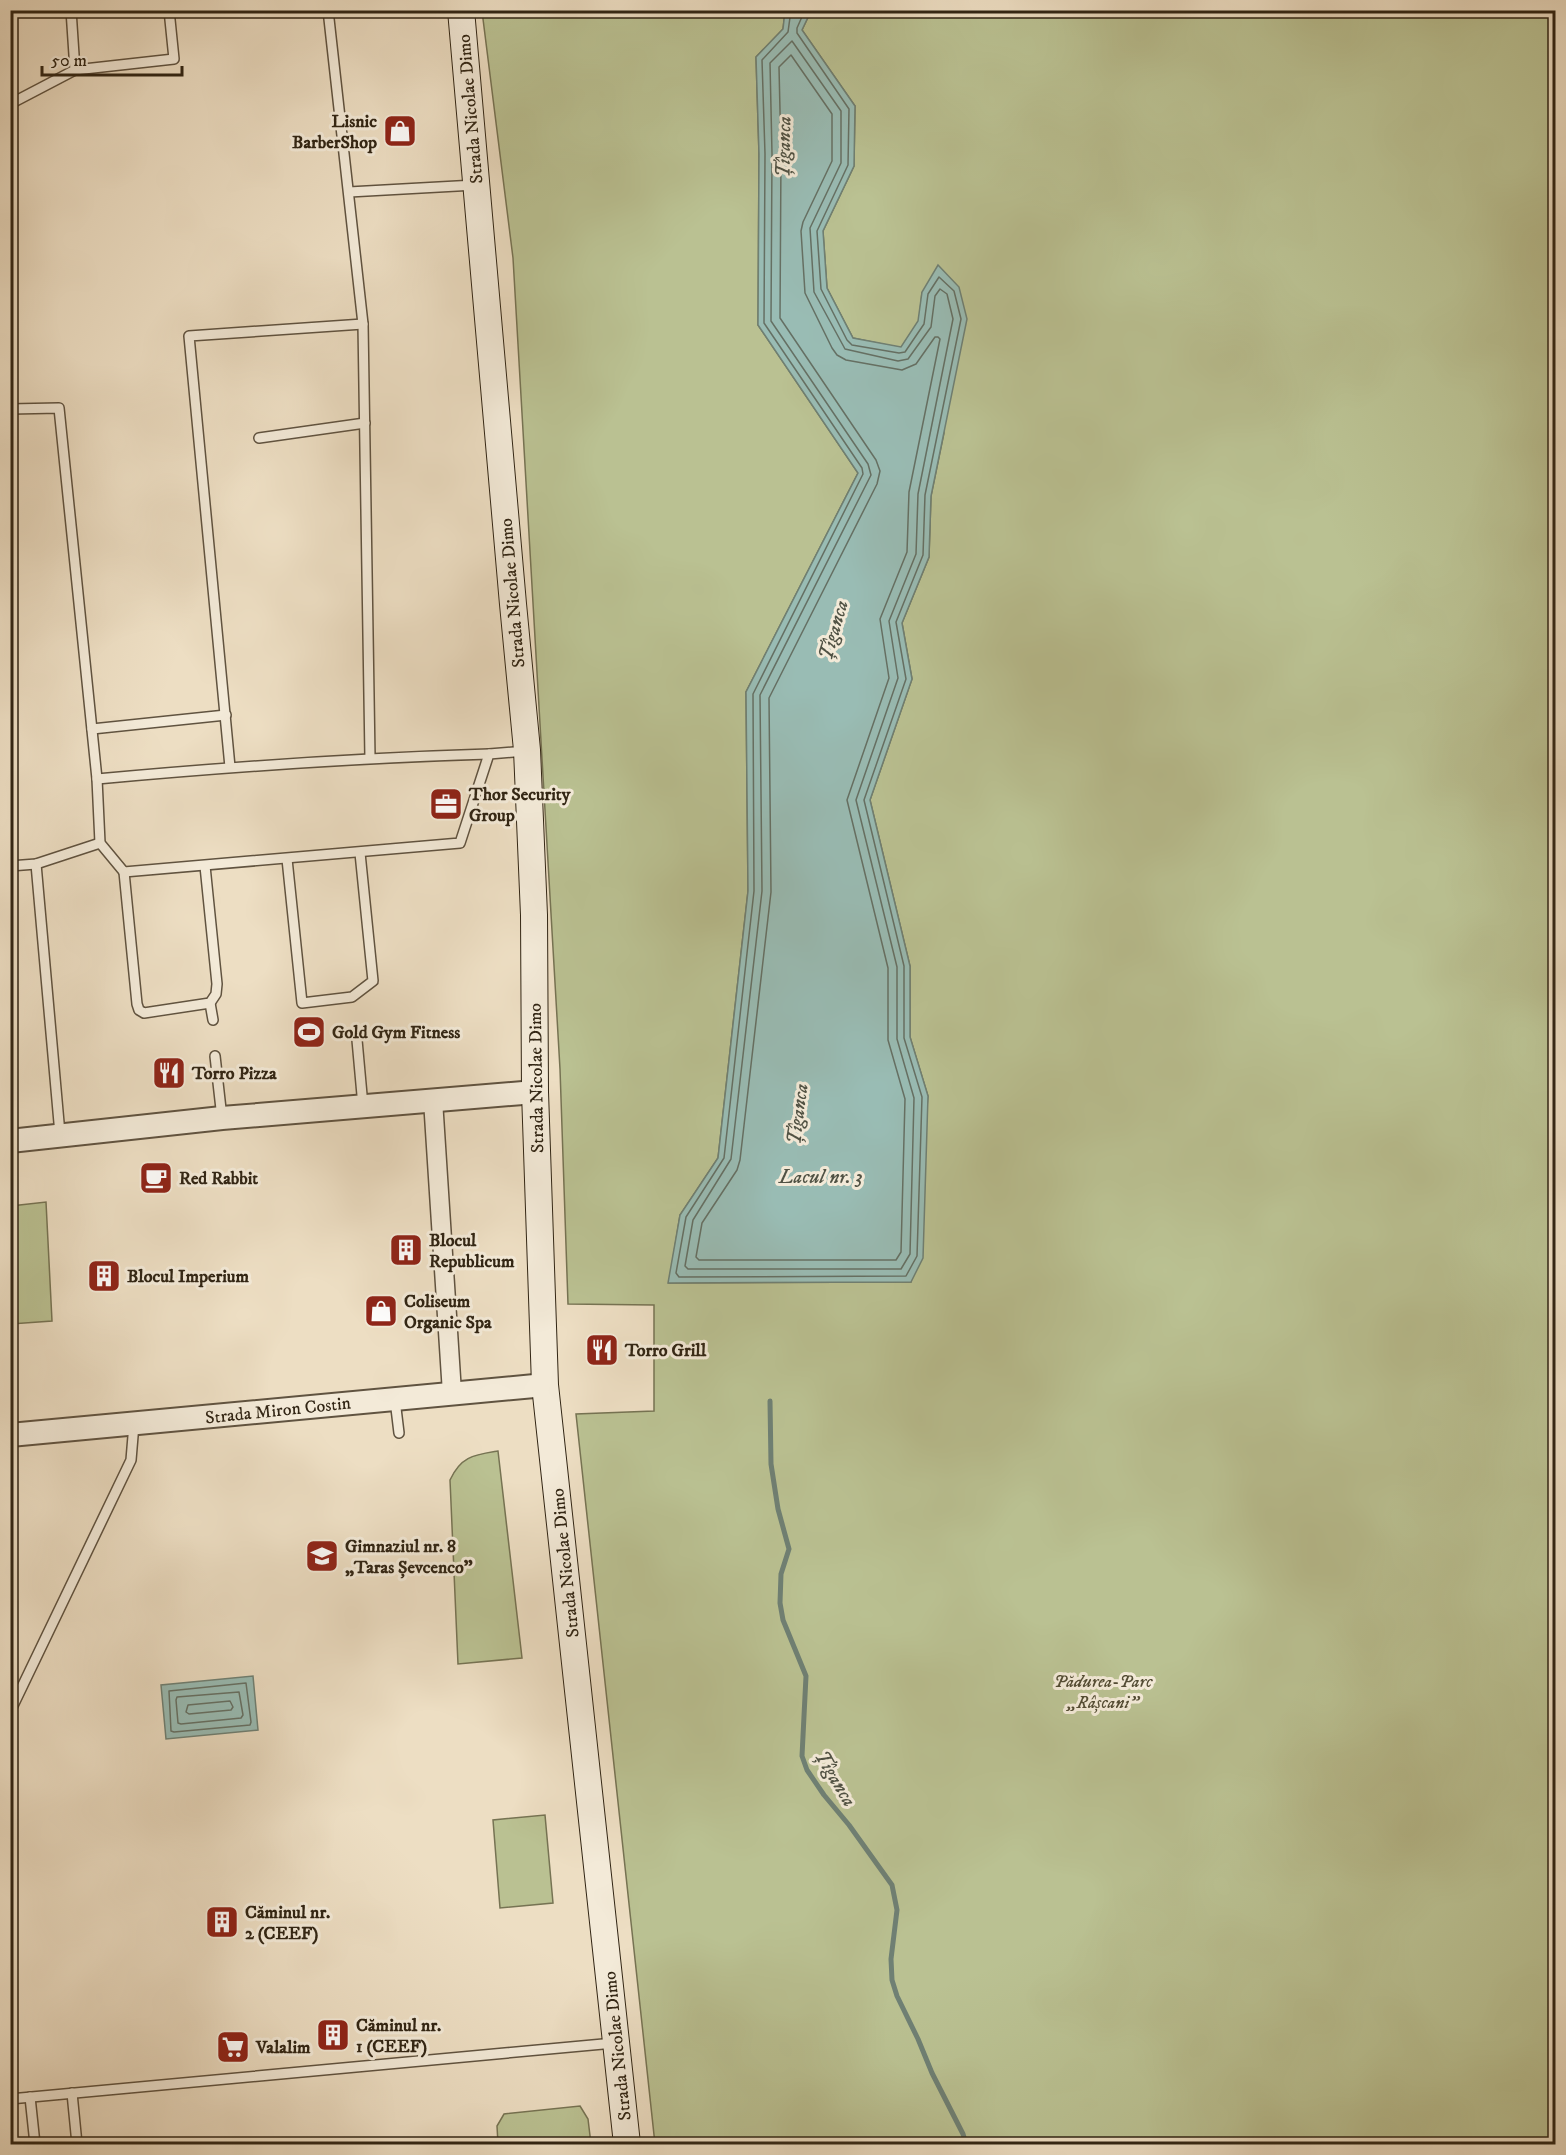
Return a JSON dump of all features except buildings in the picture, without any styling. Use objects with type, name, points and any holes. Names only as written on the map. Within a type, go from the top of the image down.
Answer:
[{"type":"main road","name":"Strada Nicolae Dimo","points":[[461,10],[527,750],[534,915],[535,1092],[545,1385],[627,2145]]},
{"type":"street","points":[[10,1142],[222,1118],[535,1092]]},
{"type":"street","points":[[433,1100],[452,1393]]},
{"type":"street","name":"Strada Miron Costin","points":[[10,1435],[545,1385]]},
{"type":"lane","points":[[71,10],[75,70]]},
{"type":"lane","points":[[10,104],[75,70],[174,58],[169,10]]},
{"type":"lane","points":[[328,10],[363,324],[370,758]]},
{"type":"lane","points":[[349,192],[477,184]]},
{"type":"lane","points":[[230,767],[189,336],[363,324]]},
{"type":"lane","points":[[10,410],[59,408],[97,779],[100,843],[124,872],[139,1010],[144,1013],[210,1003]]},
{"type":"lane","points":[[259,438],[365,423]]},
{"type":"lane","points":[[92,729],[226,716]]},
{"type":"lane","points":[[97,779],[230,767],[370,758],[489,754],[527,750]]},
{"type":"lane","points":[[124,872],[460,843],[489,754]]},
{"type":"lane","points":[[10,866],[36,864],[100,843]]},
{"type":"lane","points":[[287,859],[302,1003],[352,1001],[373,981],[360,853]]},
{"type":"lane","points":[[36,864],[60,1136]]},
{"type":"lane","points":[[205,866],[217,984],[216,994],[210,1003],[213,1020]]},
{"type":"lane","points":[[357,1040],[363,1106]]},
{"type":"lane","points":[[215,1056],[222,1118]]},
{"type":"lane","points":[[395,1398],[399,1433]]},
{"type":"lane","points":[[10,1712],[131,1460],[134,1424]]},
{"type":"lane","points":[[10,2099],[617,2043]]},
{"type":"lane","points":[[72,2093],[77,2145]]},
{"type":"lane","points":[[30,2097],[35,2145]]},
{"type":"green space","name":"Pădurea-Parc „Râșcani”","points":[[482,11],[785,11],[783,29],[756,57],[759,154],[758,325],[858,473],[746,692],[748,891],[718,1158],[680,1215],[669,1283],[911,1282],[928,1096],[910,1037],[910,966],[870,800],[912,679],[902,623],[929,557],[931,496],[944,433],[922,292],[919,321],[901,348],[853,338],[827,288],[823,231],[854,166],[855,106],[802,30],[811,11],[1555,11],[1555,2144],[655,2144],[576,1414],[654,1411],[654,1305],[568,1304],[560,1069],[513,258]]},
{"type":"green space","points":[[46,1202],[52,1321],[11,1324],[11,1206]]},
{"type":"green space","points":[[498,1451],[522,1658],[458,1664],[450,1480],[464,1461]]},
{"type":"green space","points":[[545,1815],[553,1903],[500,1908],[493,1820]]},
{"type":"green space","points":[[580,2106],[588,2119],[591,2144],[498,2144],[497,2126],[504,2114]]},
{"type":"water","name":"Lacul nr. 3","points":[[785,11],[811,11],[802,30],[855,106],[854,166],[823,231],[827,288],[853,338],[901,347],[918,321],[922,292],[938,265],[959,287],[967,319],[931,496],[929,557],[902,623],[912,679],[870,800],[910,966],[910,1037],[928,1096],[923,1258],[911,1282],[668,1283],[680,1215],[718,1158],[748,891],[746,692],[858,473],[758,325],[759,154],[756,57],[783,29]]},
{"type":"water","points":[[253,1676],[258,1730],[166,1739],[161,1685]]},
{"type":"waterway","name":"Țîganca","points":[[770,1401],[771,1464],[778,1509],[789,1549],[781,1574],[780,1603],[783,1620],[806,1676],[802,1756],[807,1770],[824,1795],[849,1825],[892,1885],[897,1910],[891,1959],[892,1980],[897,1996],[966,2144]]},
{"type":"place","name":"Lisnic BarberShop","points":[[400,131]]},
{"type":"place","name":"Thor Security Group","points":[[446,804]]},
{"type":"place","name":"Gold Gym Fitness","points":[[309,1032]]},
{"type":"place","name":"Torro Pizza","points":[[169,1073]]},
{"type":"place","name":"Red Rabbit","points":[[156,1178]]},
{"type":"place","name":"Blocul Republicum","points":[[406,1250]]},
{"type":"place","name":"Blocul Imperium","points":[[104,1276]]},
{"type":"place","name":"Coliseum Organic Spa","points":[[381,1311]]},
{"type":"place","name":"Torro Grill","points":[[602,1350]]},
{"type":"place","name":"Gimnaziul nr. 8 „Taras Șevcenco”","points":[[322,1556]]},
{"type":"place","name":"Căminul nr. 2 (CEEF)","points":[[222,1922]]},
{"type":"place","name":"Căminul nr. 1 (CEEF)","points":[[333,2035]]},
{"type":"place","name":"Valalim","points":[[233,2047]]}]
